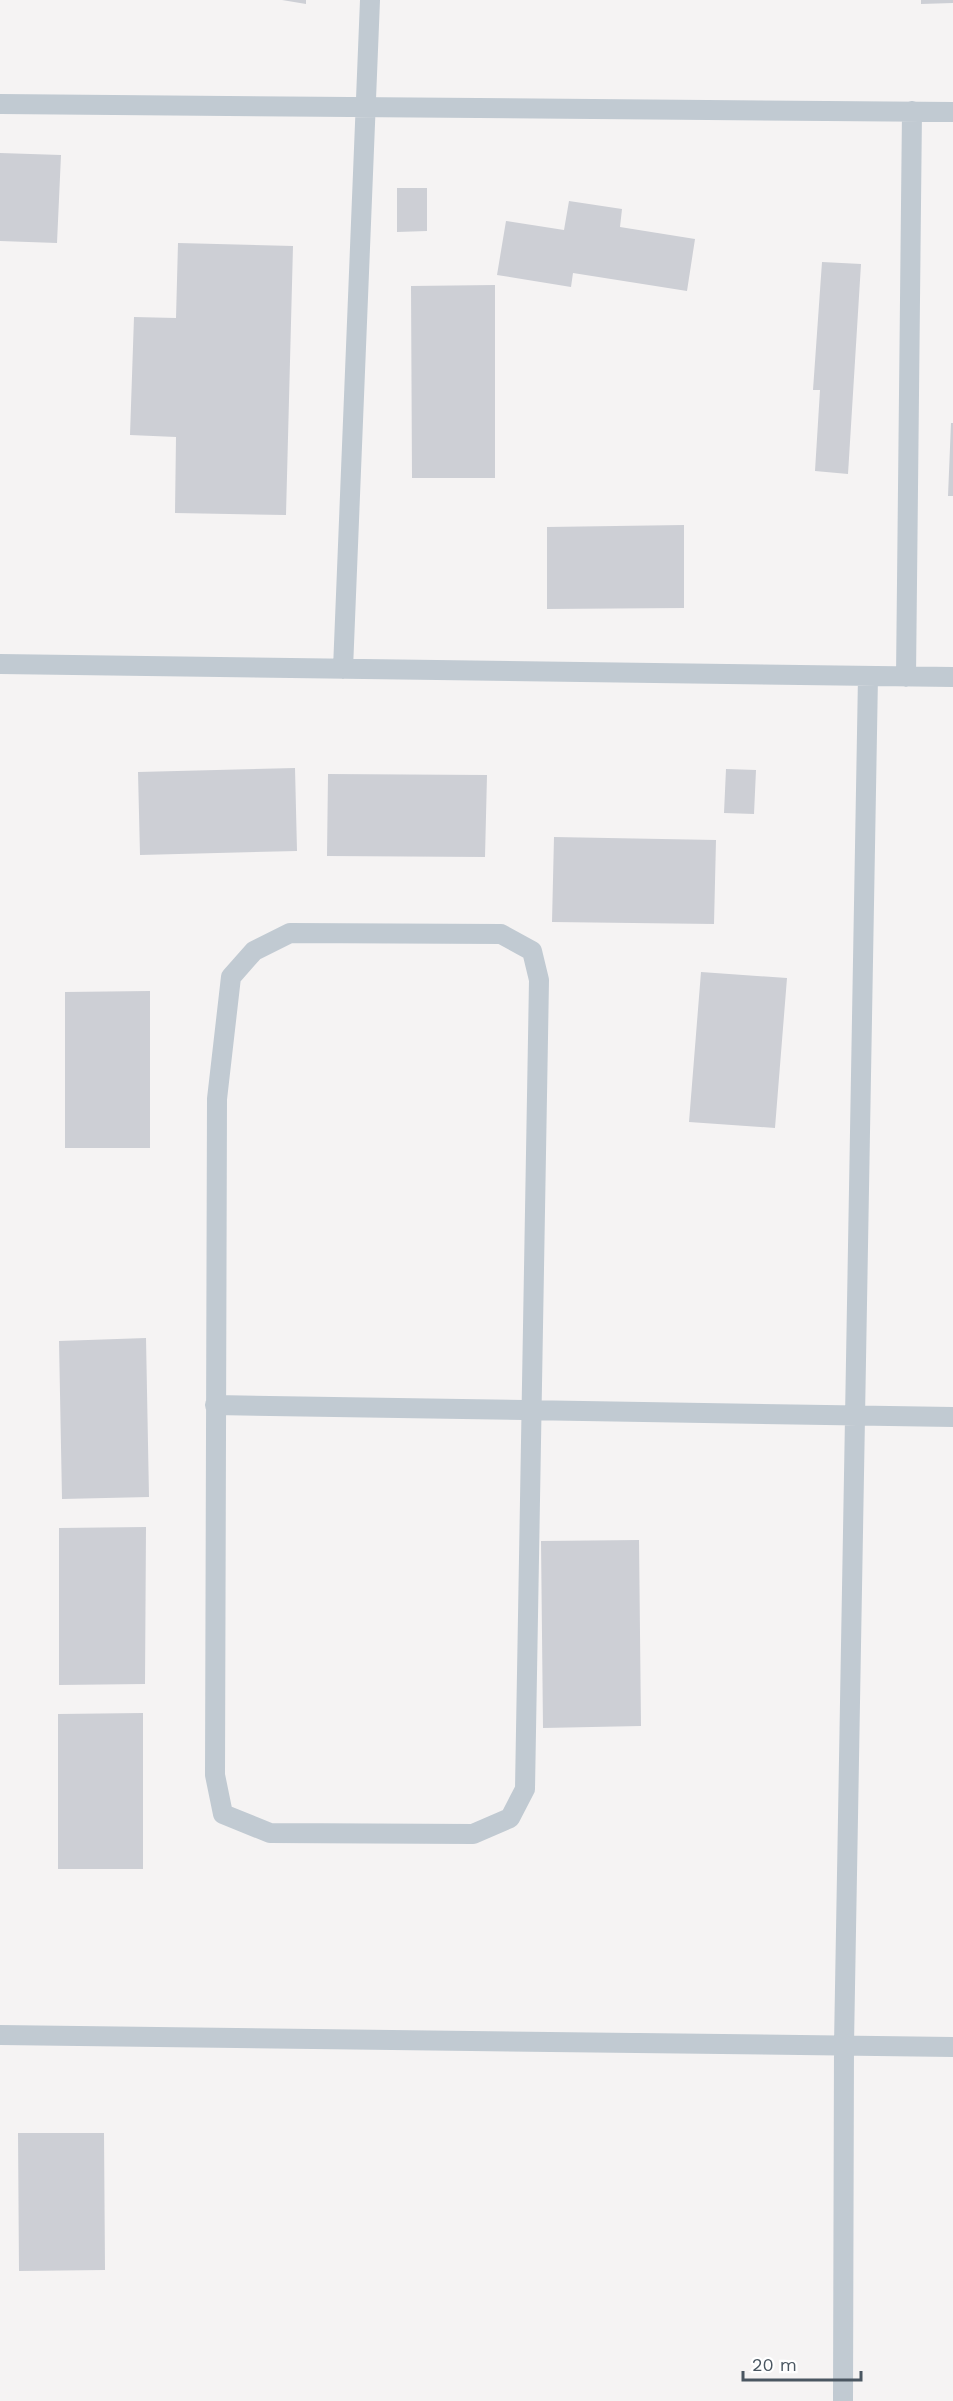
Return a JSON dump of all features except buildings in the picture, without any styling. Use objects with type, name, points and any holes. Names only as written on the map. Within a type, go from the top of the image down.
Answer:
[{"type":"lane","points":[[344,669],[370,0]]},
{"type":"lane","points":[[0,104],[953,112]]},
{"type":"lane","points":[[906,677],[912,111]]},
{"type":"lane","points":[[0,664],[953,677]]},
{"type":"lane","points":[[843,2401],[844,2045],[868,676]]},
{"type":"lane","points":[[290,933],[501,934],[532,951],[539,980],[533,1411],[525,1789],[510,1818],[473,1834],[270,1833],[223,1814],[215,1776],[217,1099],[231,977],[255,951],[290,933]]},
{"type":"lane","points":[[215,1405],[953,1417]]},
{"type":"lane","points":[[0,2035],[953,2047]]}]
